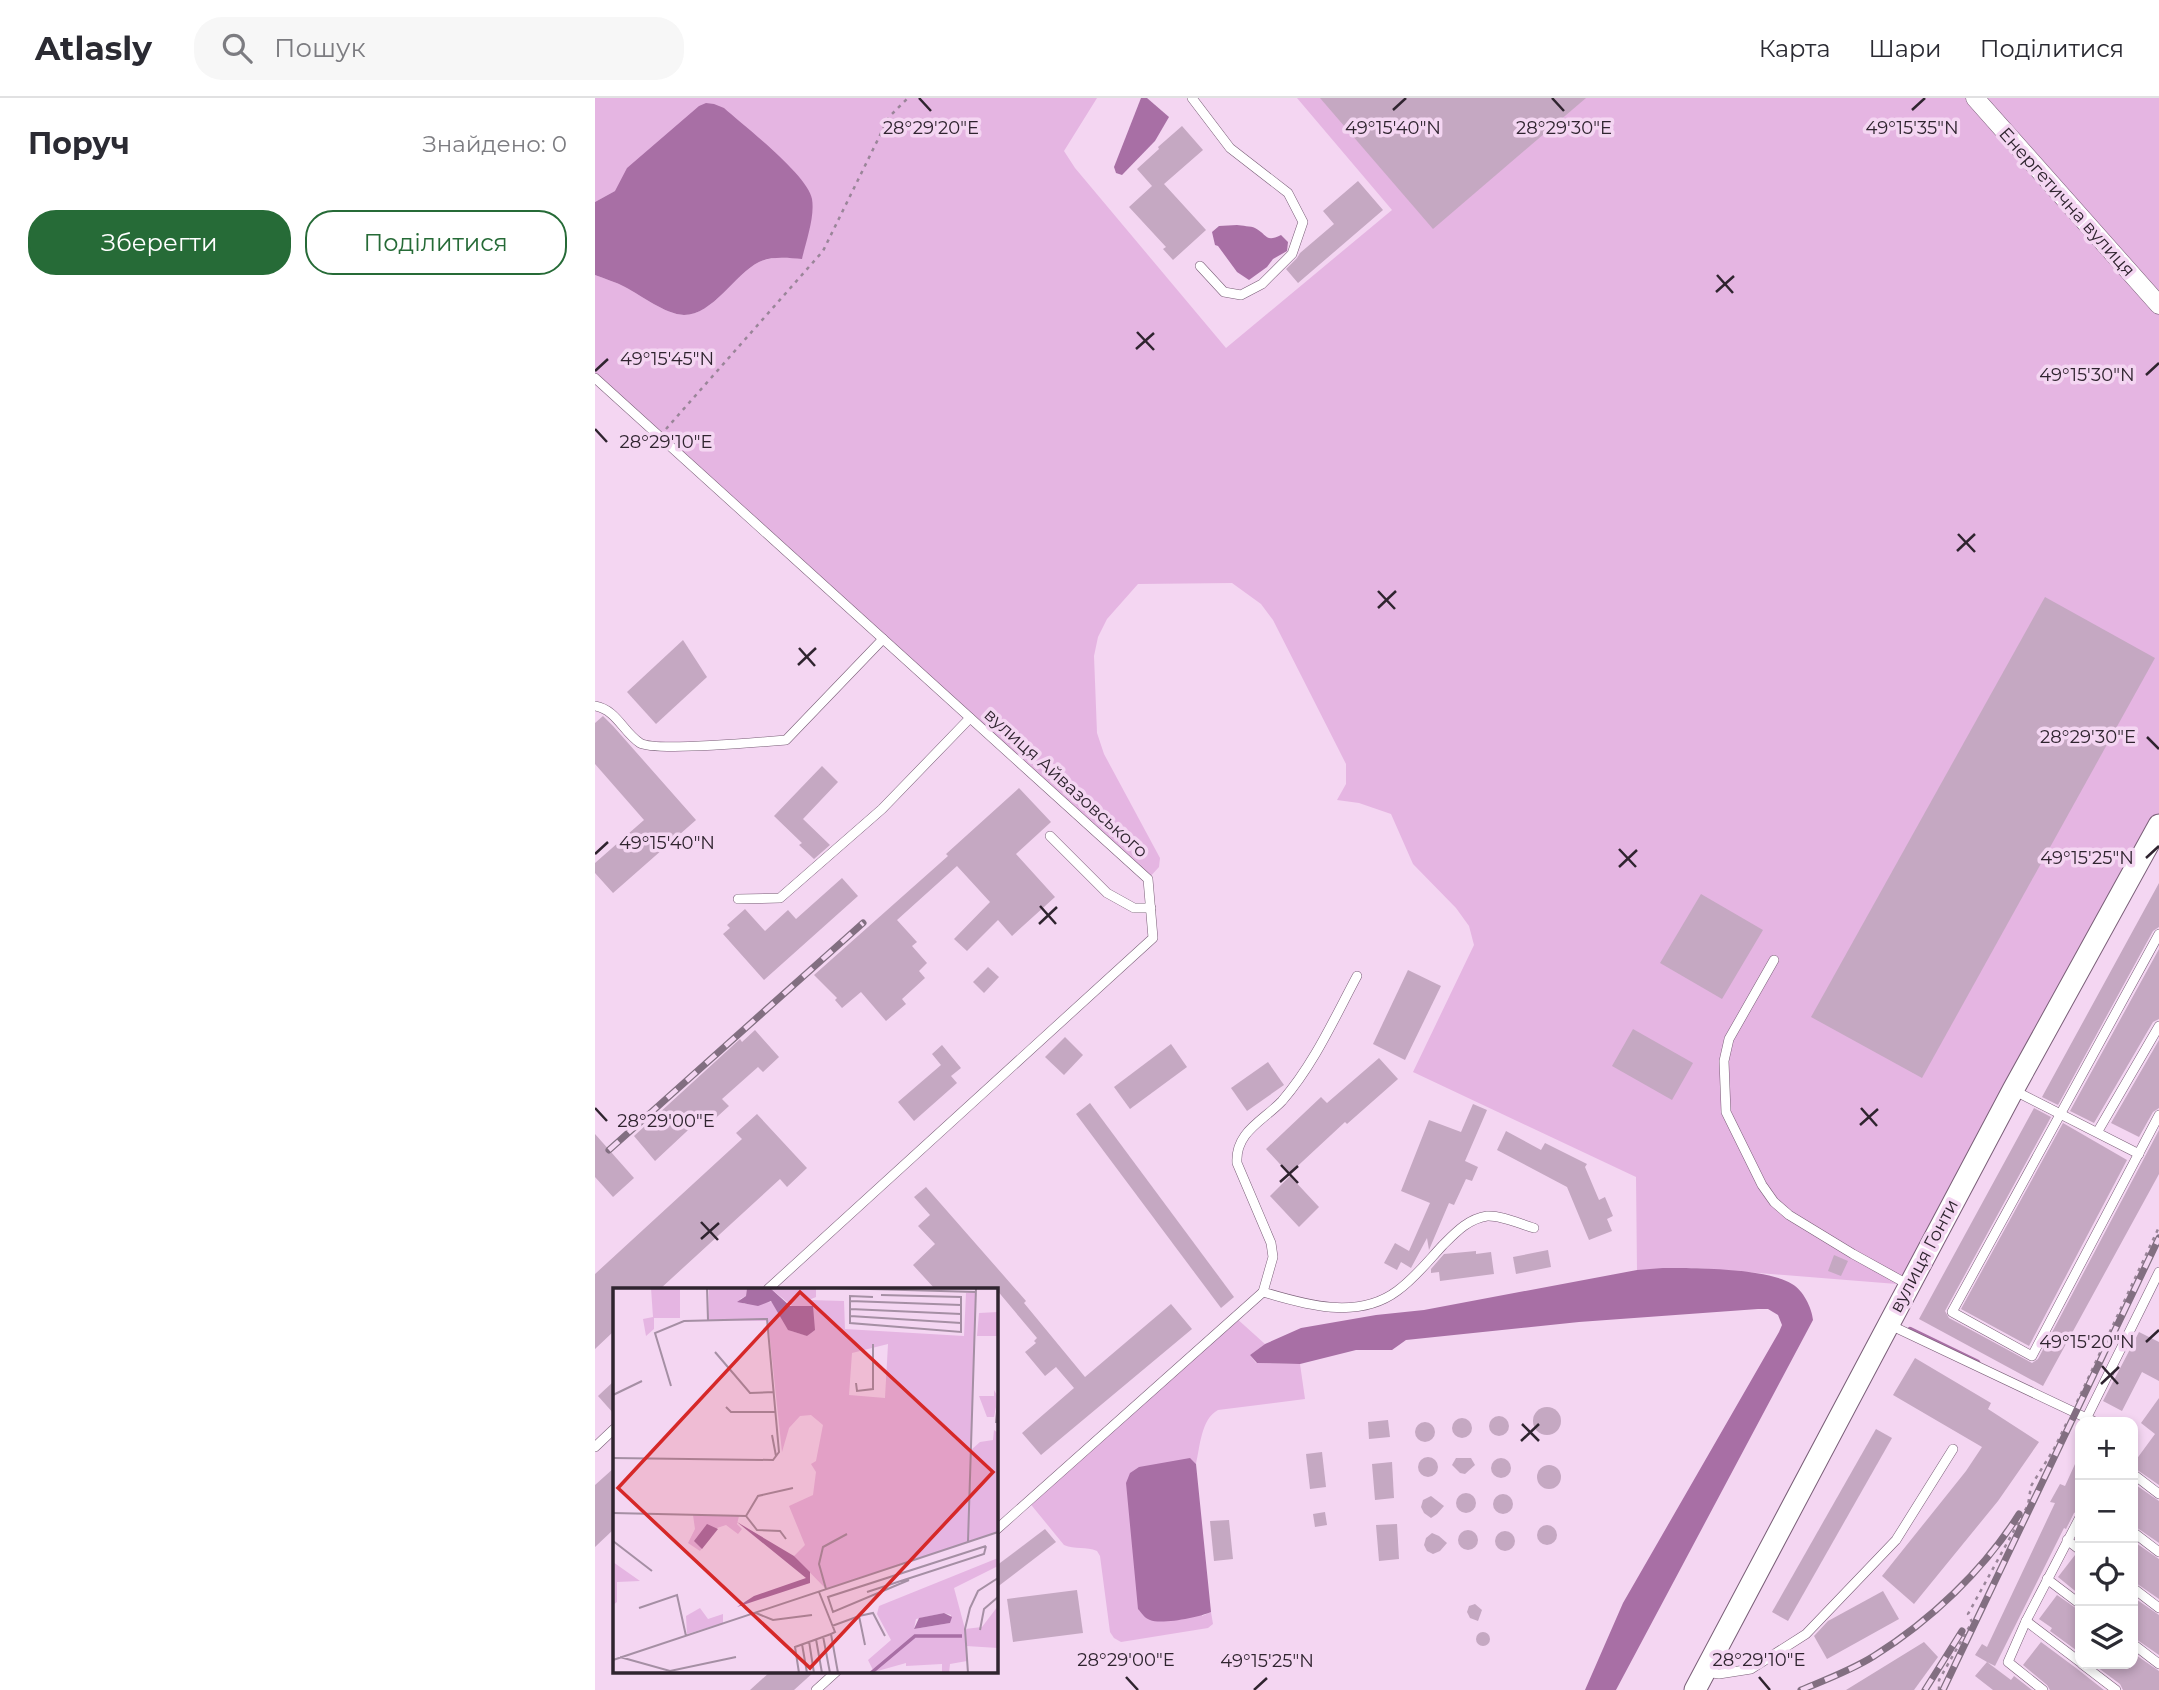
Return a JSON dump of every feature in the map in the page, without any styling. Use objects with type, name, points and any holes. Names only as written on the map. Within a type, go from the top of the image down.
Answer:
[{"type":"street","name":"Енергетична вулиця","points":[[1975,98],[2159,305]]},
{"type":"street","name":"вулиця Гонти","points":[[1700,1681],[2013,1090],[2159,825]]},
{"type":"lane","points":[[1192,98],[1230,148],[1289,193],[1303,222],[1292,254],[1262,284],[1241,295],[1223,292],[1200,266]]},
{"type":"lane","name":"вулиця Айвазовського","points":[[595,378],[1149,879],[1153,938],[769,1288]]},
{"type":"lane","points":[[595,706],[605,708],[641,744],[668,747],[786,740],[883,639]]},
{"type":"lane","points":[[738,899],[780,898],[882,809],[970,718]]},
{"type":"lane","points":[[1050,836],[1107,892],[1134,908],[1151,908]]},
{"type":"lane","points":[[2159,934],[1952,1312],[2032,1356],[2159,1115]]},
{"type":"lane","points":[[1774,960],[1729,1039],[1724,1061],[1726,1112],[1762,1185],[1774,1202],[1789,1215],[1853,1254],[1909,1284]]},
{"type":"lane","points":[[997,1529],[1263,1292],[1273,1257],[1271,1243],[1237,1163],[1237,1151],[1241,1139],[1282,1101],[1312,1061],[1357,976]]},
{"type":"lane","points":[[2098,1131],[2159,1026]]},
{"type":"lane","points":[[2013,1090],[2139,1154]]},
{"type":"lane","points":[[1263,1292],[1345,1309],[1368,1305],[1388,1297],[1410,1280],[1459,1229],[1472,1220],[1490,1216],[1534,1228]]},
{"type":"lane","points":[[2093,1417],[2159,1272]]},
{"type":"lane","points":[[1888,1325],[2082,1417]]},
{"type":"lane","points":[[595,1447],[613,1430]]},
{"type":"lane","points":[[1700,1681],[1719,1674],[1751,1669],[1806,1634],[1896,1540],[1954,1449]]},
{"type":"lane","points":[[2138,1478],[2159,1494]]},
{"type":"lane","points":[[2043,1690],[2008,1662],[2075,1526]]},
{"type":"lane","points":[[2138,1536],[2159,1552]]},
{"type":"lane","points":[[2067,1540],[2075,1546]]},
{"type":"lane","points":[[2047,1579],[2075,1600]]},
{"type":"lane","points":[[2138,1592],[2159,1608]]},
{"type":"lane","points":[[2026,1621],[2075,1658]]},
{"type":"lane","points":[[2138,1648],[2159,1664]]},
{"type":"lane","points":[[2089,1669],[2116,1690]]},
{"type":"lane","points":[[816,1690],[837,1672]]},
{"type":"path","points":[[660,436],[823,251],[889,117],[908,98]]},
{"type":"path","points":[[1939,1690],[1939,1680],[1972,1622],[1968,1614],[2028,1505],[2031,1486],[2072,1413],[2159,1227]]},
{"type":"shaded area","points":[[595,98],[1097,98],[1064,151],[1075,168],[1226,348],[1392,210],[1297,98],[2159,98],[2159,825],[1909,1285],[1696,1268],[1637,1270],[1636,1177],[1413,1072],[1474,945],[1469,926],[1456,908],[1413,864],[1391,814],[1359,803],[1337,800],[1346,784],[1346,764],[1273,620],[1261,604],[1232,583],[1138,584],[1107,619],[1098,637],[1094,656],[1097,733],[1104,754],[1160,858],[1159,867],[1148,879],[595,378],[595,275],[622,285],[669,311],[684,315],[695,313],[714,301],[759,262],[774,258],[802,258],[812,200],[615,191],[595,202]]},
{"type":"shaded area","points":[[1141,98],[1147,98],[1169,117],[1155,141],[1122,175],[1116,173],[1114,167]]},
{"type":"shaded area","points":[[706,103],[724,108],[787,164],[808,189],[812,199],[812,213],[802,259],[774,258],[759,262],[705,308],[684,315],[661,308],[622,285],[595,275],[595,202],[615,191],[627,168],[699,106]]},
{"type":"shaded area","points":[[1219,226],[1255,228],[1269,238],[1281,235],[1288,242],[1287,251],[1273,259],[1249,280],[1237,272],[1215,245],[1212,232]]},
{"type":"shaded area","points":[[1637,1270],[1730,1270],[1780,1279],[1800,1290],[1809,1305],[1813,1320],[1616,1690],[1585,1690],[1623,1603],[1779,1332],[1782,1325],[1778,1315],[1768,1309],[1758,1309],[1579,1322],[1406,1340],[1392,1350],[1356,1350],[1300,1364],[1257,1363],[1250,1355],[1265,1344],[1301,1328],[1424,1310]]},
{"type":"shaded area","points":[[1235,1317],[1265,1344],[1250,1355],[1256,1363],[1300,1364],[1305,1399],[1218,1410],[1212,1414],[1202,1434],[1196,1464],[1189,1458],[1202,1616],[1211,1612],[1213,1624],[1208,1628],[1121,1642],[1110,1632],[1100,1556],[1097,1551],[1064,1545],[1028,1501]]},
{"type":"shaded area","points":[[1190,1458],[1196,1464],[1211,1612],[1181,1620],[1150,1620],[1138,1609],[1126,1483],[1130,1473],[1139,1467]]},
{"type":"building","points":[[1320,98],[1586,98],[1433,229]]},
{"type":"building","points":[[1182,126],[1203,150],[1164,184],[1206,230],[1173,260],[1163,249],[1166,247],[1129,207],[1152,186],[1137,169]]},
{"type":"building","points":[[1358,181],[1383,210],[1298,283],[1286,269],[1334,224],[1323,211]]},
{"type":"building","points":[[2045,597],[2155,658],[1922,1078],[1811,1017]]},
{"type":"building","points":[[683,640],[707,677],[656,724],[627,692]]},
{"type":"building","points":[[603,716],[696,820],[613,893],[595,873],[595,863],[644,820],[595,764],[595,723]]},
{"type":"building","points":[[822,766],[838,782],[803,819],[830,845],[814,859],[799,845],[802,843],[774,816]]},
{"type":"building","points":[[1019,788],[1051,822],[1016,854],[1055,897],[1012,936],[998,920],[967,951],[954,939],[990,902],[957,866],[897,920],[917,942],[912,946],[927,963],[919,971],[925,978],[902,999],[906,1004],[886,1021],[861,992],[842,1008],[835,1000],[837,998],[814,975],[948,856],[946,854]]},
{"type":"building","points":[[842,878],[858,896],[764,980],[723,934],[730,928],[727,925],[745,909],[765,931],[788,910],[796,919]]},
{"type":"building","points":[[2159,883],[2159,927],[2153,931],[2058,1105],[2042,1097]]},
{"type":"building","points":[[1701,894],[1763,930],[1722,999],[1660,963]]},
{"type":"building","points":[[2159,949],[2159,1019],[2153,1022],[2094,1123],[2070,1111]]},
{"type":"building","points":[[988,967],[999,977],[984,993],[973,982]]},
{"type":"building","points":[[1408,970],[1441,986],[1405,1060],[1373,1044]]},
{"type":"building","points":[[1633,1029],[1693,1063],[1672,1100],[1612,1066]]},
{"type":"building","points":[[755,1030],[779,1057],[763,1072],[758,1067],[722,1099],[729,1106],[708,1125],[701,1118],[655,1161],[634,1136],[740,1039],[742,1042]]},
{"type":"building","points":[[1065,1037],[1083,1055],[1064,1075],[1045,1057]]},
{"type":"building","points":[[2159,1040],[2159,1108],[2153,1112],[2139,1137],[2111,1123]]},
{"type":"building","points":[[1171,1044],[1187,1067],[1130,1109],[1114,1087]]},
{"type":"building","points":[[942,1045],[961,1068],[951,1076],[957,1083],[914,1121],[898,1102],[941,1065],[932,1054]]},
{"type":"building","points":[[1379,1058],[1398,1079],[1347,1124],[1345,1122],[1289,1174],[1266,1149],[1321,1097],[1327,1103]]},
{"type":"building","points":[[1268,1062],[1284,1085],[1247,1111],[1231,1088]]},
{"type":"building","points":[[1090,1103],[1234,1297],[1221,1308],[1076,1114]]},
{"type":"building","points":[[1473,1104],[1487,1110],[1465,1161],[1478,1167],[1472,1181],[1466,1179],[1454,1205],[1449,1203],[1429,1250],[1427,1238],[1411,1268],[1401,1262],[1397,1270],[1384,1263],[1395,1243],[1409,1251],[1430,1203],[1401,1191],[1429,1120],[1461,1132]]},
{"type":"building","points":[[2034,1108],[2051,1117],[1945,1311],[1949,1318],[2032,1363],[2038,1359],[2159,1130],[2159,1174],[2043,1386],[1919,1319]]},
{"type":"building","points":[[757,1114],[807,1168],[787,1187],[780,1179],[661,1288],[613,1288],[613,1332],[595,1349],[595,1274],[742,1139],[736,1133]]},
{"type":"building","points":[[2063,1123],[2127,1160],[2029,1346],[1961,1309]]},
{"type":"building","points":[[1506,1131],[1541,1150],[1545,1143],[1587,1164],[1585,1167],[1599,1200],[1605,1197],[1613,1216],[1607,1219],[1612,1231],[1589,1240],[1567,1187],[1497,1150]]},
{"type":"building","points":[[595,1134],[634,1178],[613,1197],[595,1177]]},
{"type":"building","points":[[1290,1176],[1319,1207],[1299,1227],[1270,1196]]},
{"type":"building","points":[[926,1187],[1026,1301],[1024,1303],[1085,1377],[1171,1304],[1192,1329],[1041,1455],[1022,1433],[1074,1388],[1056,1367],[1045,1376],[1025,1352],[1036,1343],[1034,1341],[1037,1338],[997,1288],[934,1288],[913,1265],[935,1244],[918,1226],[930,1215],[914,1197]]},
{"type":"building","points":[[1548,1250],[1551,1267],[1516,1274],[1513,1257]]},
{"type":"building","points":[[1476,1251],[1476,1254],[1491,1252],[1494,1274],[1440,1281],[1439,1272],[1431,1273],[1431,1269],[1444,1254]]},
{"type":"building","points":[[1834,1255],[1848,1261],[1841,1276],[1828,1271]]},
{"type":"building","points":[[2139,1332],[2159,1342],[2159,1381],[2142,1372],[2122,1411],[2103,1401]]},
{"type":"building","points":[[1915,1358],[1991,1403],[1988,1409],[2039,1442],[1998,1501],[1914,1604],[1882,1576],[1982,1447],[1893,1395]]},
{"type":"building","points":[[613,1382],[613,1413],[598,1396]]},
{"type":"building","points":[[2159,1398],[2159,1485],[2138,1470],[2138,1457],[2155,1434],[2141,1423]]},
{"type":"building","points":[[1547,1407],[1557,1411],[1561,1421],[1557,1431],[1547,1435],[1537,1431],[1533,1421],[1537,1411]]},
{"type":"building","points":[[1499,1416],[1506,1419],[1509,1426],[1506,1433],[1499,1436],[1492,1433],[1489,1426],[1492,1419]]},
{"type":"building","points":[[1462,1418],[1469,1421],[1472,1428],[1469,1435],[1462,1438],[1455,1435],[1452,1428],[1455,1421]]},
{"type":"building","points":[[1388,1420],[1390,1437],[1369,1439],[1368,1422]]},
{"type":"building","points":[[1425,1422],[1432,1425],[1435,1432],[1432,1439],[1425,1442],[1418,1439],[1415,1432],[1418,1425]]},
{"type":"building","points":[[1876,1429],[1892,1438],[1788,1621],[1772,1612]]},
{"type":"building","points":[[1322,1452],[1326,1487],[1310,1489],[1306,1454]]},
{"type":"building","points":[[1428,1457],[1435,1460],[1438,1467],[1435,1474],[1428,1477],[1421,1474],[1418,1467],[1421,1460]]},
{"type":"building","points":[[1456,1458],[1471,1458],[1475,1465],[1465,1474],[1460,1473],[1452,1465]]},
{"type":"building","points":[[1501,1458],[1508,1461],[1511,1468],[1508,1475],[1501,1478],[1494,1475],[1491,1468],[1494,1461]]},
{"type":"building","points":[[1392,1462],[1394,1498],[1375,1500],[1372,1464]]},
{"type":"building","points":[[2075,1464],[2075,1512],[2066,1529],[2064,1528],[1995,1666],[1975,1655],[1982,1644],[1987,1647],[2055,1503],[2050,1502],[2060,1484],[2065,1486]]},
{"type":"building","points":[[1549,1465],[1560,1472],[1561,1477],[1554,1488],[1549,1489],[1538,1482],[1537,1477],[1544,1466]]},
{"type":"building","points":[[613,1469],[613,1530],[595,1547],[595,1485]]},
{"type":"building","points":[[2138,1486],[2159,1501],[2159,1543],[2138,1528]]},
{"type":"building","points":[[1466,1493],[1473,1496],[1476,1503],[1473,1510],[1466,1513],[1459,1510],[1456,1503],[1459,1496]]},
{"type":"building","points":[[1503,1494],[1510,1497],[1513,1504],[1510,1511],[1503,1514],[1496,1511],[1493,1504],[1496,1497]]},
{"type":"building","points":[[1431,1496],[1444,1506],[1431,1518],[1421,1507],[1423,1500]]},
{"type":"building","points":[[1325,1512],[1327,1525],[1315,1527],[1313,1514]]},
{"type":"building","points":[[1229,1520],[1233,1559],[1214,1561],[1210,1521]]},
{"type":"building","points":[[1397,1524],[1399,1559],[1379,1561],[1376,1525]]},
{"type":"building","points":[[1547,1525],[1554,1528],[1557,1535],[1554,1542],[1547,1545],[1540,1542],[1537,1535],[1540,1528]]},
{"type":"building","points":[[1045,1529],[1056,1542],[997,1587],[997,1565]]},
{"type":"building","points":[[1468,1530],[1475,1533],[1478,1540],[1475,1547],[1468,1550],[1461,1547],[1458,1540],[1461,1533]]},
{"type":"building","points":[[1505,1531],[1512,1534],[1515,1541],[1512,1548],[1505,1551],[1498,1548],[1495,1541],[1498,1534]]},
{"type":"building","points":[[1432,1533],[1447,1543],[1433,1554],[1427,1551],[1424,1545],[1426,1538]]},
{"type":"building","points":[[2138,1544],[2159,1559],[2159,1599],[2138,1584]]},
{"type":"building","points":[[2075,1555],[2075,1591],[2058,1577]]},
{"type":"building","points":[[1077,1590],[1083,1633],[1013,1642],[1007,1599]]},
{"type":"building","points":[[1883,1591],[1899,1619],[1827,1659],[1814,1636],[1828,1621]]},
{"type":"building","points":[[2057,1595],[2075,1608],[2075,1649],[2050,1631],[2052,1628],[2039,1619]]},
{"type":"building","points":[[2138,1600],[2159,1615],[2159,1655],[2138,1640]]},
{"type":"building","points":[[1475,1604],[1482,1610],[1478,1621],[1470,1618],[1467,1612],[1469,1606]]},
{"type":"building","points":[[1480,1632],[1486,1632],[1490,1639],[1486,1646],[1480,1646],[1476,1642],[1476,1636]]},
{"type":"building","points":[[1924,1642],[1938,1657],[1914,1690],[1846,1690]]},
{"type":"building","points":[[2041,1642],[2104,1690],[2050,1690],[2023,1665]]},
{"type":"building","points":[[2138,1656],[2159,1671],[2159,1690],[2123,1690],[2120,1684],[2100,1669],[2138,1669]]},
{"type":"building","points":[[1987,1662],[2011,1680],[2014,1676],[2032,1690],[1993,1690],[1975,1676]]},
{"type":"building","points":[[770,1672],[814,1672],[794,1690],[750,1690]]},
{"type":"waterway","points":[[1910,1329],[1978,1362]]},
{"type":"railway","points":[[609,1150],[863,923]]},
{"type":"railway","points":[[1943,1690],[2159,1238]]},
{"type":"railway","points":[[1801,1690],[1866,1661],[1915,1627],[1973,1574],[2019,1514]]},
{"type":"railway","points":[[1925,1690],[1962,1631]]}]
